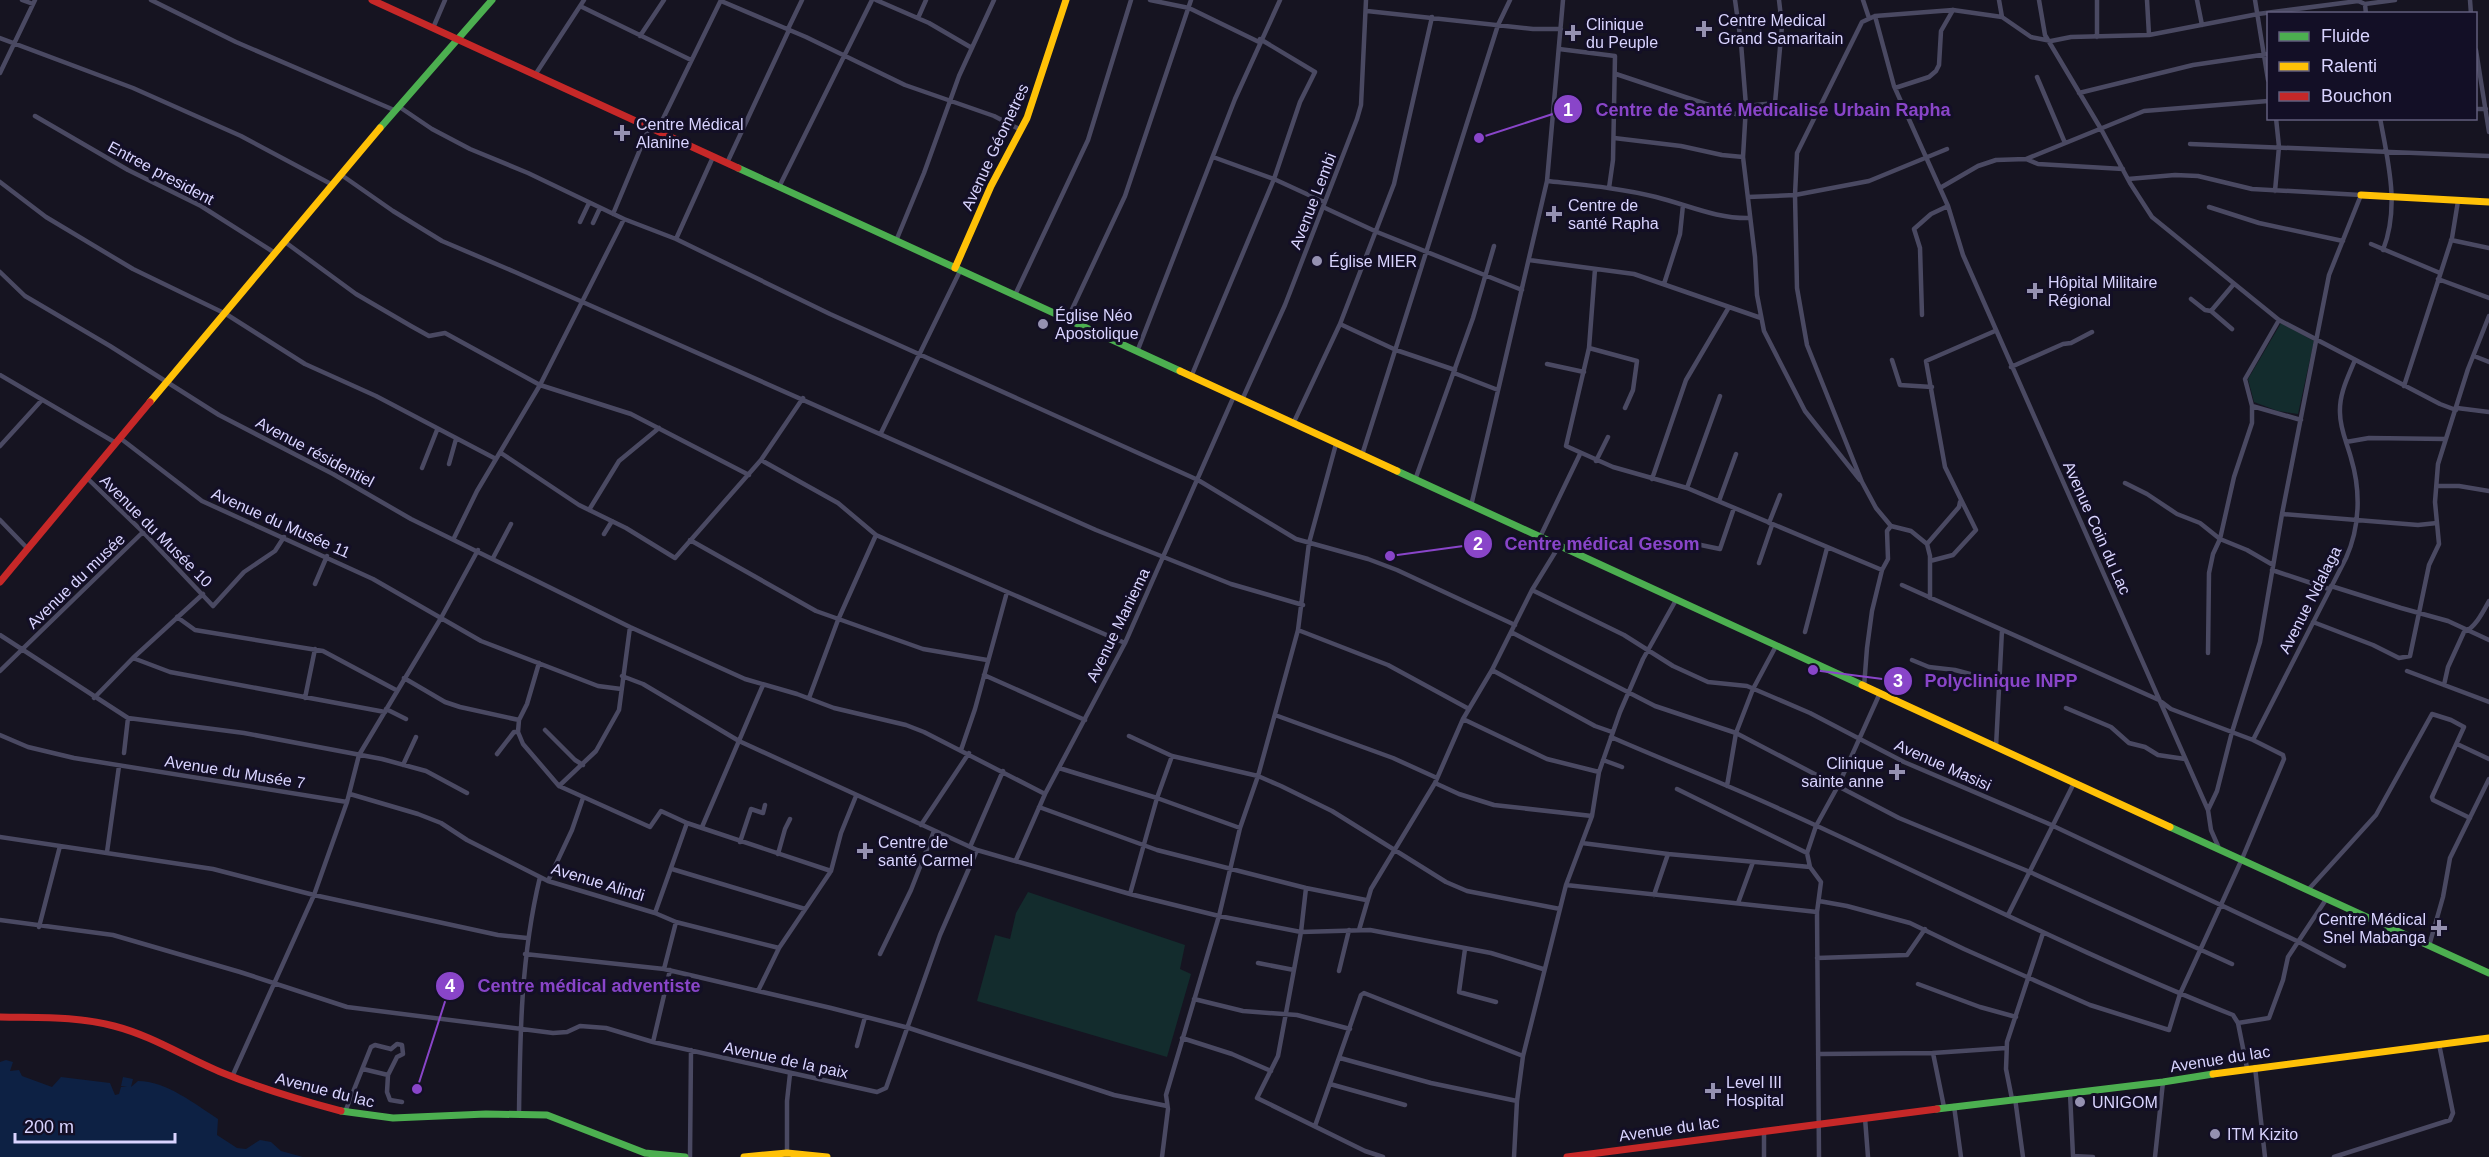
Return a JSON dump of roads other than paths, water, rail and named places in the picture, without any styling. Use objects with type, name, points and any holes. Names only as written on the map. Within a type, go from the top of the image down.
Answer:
[{"type":"main road","points":[[372,0],[2489,974]]},
{"type":"main road","points":[[0,582],[226,314],[331,184],[492,0]]},
{"type":"main road","name":"Avenue Géometres","points":[[958,270],[991,186],[1022,130],[1035,99],[1066,0]]},
{"type":"main road","points":[[2361,195],[2489,202]]},
{"type":"main road","name":"Avenue du lac","points":[[0,1017],[61,1018],[112,1025],[144,1035],[232,1077],[277,1094],[345,1112],[393,1118],[547,1115],[645,1153],[685,1157]]},
{"type":"main road","name":"Avenue du lac","points":[[1567,1157],[1944,1107],[2163,1082],[2251,1068],[2489,1038]]},
{"type":"main road","points":[[744,1157],[787,1153],[827,1157]]},
{"type":"street","points":[[0,73],[34,2],[22,0]]},
{"type":"street","points":[[151,0],[246,46],[396,108],[453,141],[528,173],[624,219],[676,239],[830,314],[1198,480],[1284,533],[1397,570],[1515,625]]},
{"type":"street","points":[[433,29],[445,0]]},
{"type":"street","points":[[535,75],[584,0]]},
{"type":"street","points":[[640,36],[664,0]]},
{"type":"street","points":[[727,163],[802,0]]},
{"type":"street","points":[[779,187],[844,55],[874,0],[918,18],[972,48]]},
{"type":"street","points":[[918,18],[926,0]]},
{"type":"street","points":[[896,241],[924,173],[949,101],[994,0]]},
{"type":"street","points":[[1015,296],[1088,140],[1131,0]]},
{"type":"street","points":[[1150,0],[1189,8],[1260,40],[1315,72],[1300,102],[1274,179],[1191,376]]},
{"type":"street","points":[[1067,320],[1125,196],[1191,0]]},
{"type":"street","points":[[1137,352],[1260,40],[1280,0]]},
{"type":"street","name":"Avenue Lembi","points":[[1242,400],[1285,305],[1359,111],[1366,0]]},
{"type":"street","points":[[1362,455],[1498,25],[1510,0]]},
{"type":"street","points":[[1735,0],[1746,106],[1743,157],[1761,318],[1771,347],[1805,411],[1862,482]]},
{"type":"street","points":[[1746,106],[1775,103],[1782,26],[1779,0]]},
{"type":"street","name":"Avenue Coin du Lac","points":[[1863,0],[1872,17],[1895,88],[1948,206],[1963,255],[2208,810],[2211,831],[2220,849]]},
{"type":"street","points":[[1999,0],[2001,17]]},
{"type":"street","points":[[2039,0],[2043,28],[2128,179],[2152,217],[2233,285],[2280,320],[2404,386],[2457,409],[2489,412]]},
{"type":"street","points":[[2097,0],[2097,37]]},
{"type":"street","points":[[2147,0],[2149,35]]},
{"type":"street","points":[[2197,0],[2202,25]]},
{"type":"street","points":[[2079,93],[2193,65],[2266,54],[2255,0]]},
{"type":"street","points":[[2304,0],[2305,7]]},
{"type":"street","points":[[2272,12],[2357,1],[2365,4],[2395,0]]},
{"type":"street","points":[[657,132],[721,1],[844,55],[905,85],[994,116],[1022,130]]},
{"type":"street","points":[[1471,506],[1547,181],[1561,29],[1561,2]]},
{"type":"street","points":[[2365,4],[2366,12]]},
{"type":"street","points":[[580,6],[691,60]]},
{"type":"street","points":[[1895,88],[1929,77],[1936,71],[1939,65],[1941,30],[1953,10]]},
{"type":"street","points":[[1930,598],[1930,561],[1927,544],[1911,531],[1891,526],[1876,508],[1862,482],[1814,364],[1802,326],[1797,288],[1795,195],[1797,153],[1862,22],[1872,17],[1953,10],[2001,17],[2025,34],[2051,41],[2071,37],[2149,35],[2267,13]]},
{"type":"street","points":[[1367,11],[1498,25],[1561,29]]},
{"type":"street","points":[[1293,424],[1340,324],[1397,175],[1406,122],[1424,61],[1432,17]]},
{"type":"street","points":[[0,39],[134,88],[240,136],[331,184]]},
{"type":"street","points":[[1559,49],[1614,55],[1616,74],[1614,138],[1609,188]]},
{"type":"street","points":[[2477,65],[2489,130]]},
{"type":"street","points":[[1616,74],[1745,117]]},
{"type":"street","points":[[2037,77],[2065,143]]},
{"type":"street","points":[[2482,88],[2489,87]]},
{"type":"street","points":[[1940,188],[1978,166],[1996,160],[2026,159],[2144,111],[2267,100]]},
{"type":"street","points":[[2477,109],[2486,109]]},
{"type":"street","name":"Entree president","points":[[35,116],[128,170],[201,206],[275,253]]},
{"type":"street","points":[[2275,191],[2279,147],[2276,120]]},
{"type":"street","points":[[2380,120],[2392,198],[2388,238],[2384,250]]},
{"type":"street","points":[[613,214],[649,128]]},
{"type":"street","points":[[1614,138],[1682,146],[1743,157]]},
{"type":"street","points":[[2190,144],[2386,150],[2489,156]]},
{"type":"street","points":[[1748,197],[1795,195],[1869,181],[1947,149]]},
{"type":"street","points":[[676,239],[713,157]]},
{"type":"street","points":[[1213,157],[1274,179],[1377,232],[1522,290]]},
{"type":"street","points":[[2026,159],[2038,164],[2123,169]]},
{"type":"street","points":[[340,174],[393,211],[442,241],[803,398],[987,480],[1021,498],[1231,584],[1303,605]]},
{"type":"street","points":[[2128,179],[2175,175],[2198,176],[2253,189],[2361,195],[2329,275],[2282,514],[2260,642],[2232,732],[2217,791],[2208,810]]},
{"type":"street","points":[[1547,181],[1609,188],[1656,197],[1721,216],[1750,218]]},
{"type":"street","points":[[0,182],[46,217],[110,255],[226,314],[305,364],[376,396],[496,459]]},
{"type":"street","points":[[2404,386],[2451,240],[2458,201]]},
{"type":"street","points":[[580,222],[589,203]]},
{"type":"street","points":[[1664,284],[1680,234],[1683,205]]},
{"type":"street","points":[[1922,315],[1920,248],[1914,229],[1931,214],[1948,206]]},
{"type":"street","points":[[2209,207],[2259,223],[2343,241]]},
{"type":"street","points":[[593,223],[600,208]]},
{"type":"street","points":[[454,538],[465,514],[540,385],[624,219]]},
{"type":"street","points":[[2451,240],[2489,248]]},
{"type":"street","points":[[285,242],[356,294],[429,336],[445,333],[540,385],[631,414],[749,475]]},
{"type":"street","points":[[2371,244],[2489,298]]},
{"type":"street","points":[[1414,480],[1454,371],[1494,246]]},
{"type":"street","points":[[1529,260],[1634,274],[1761,318]]},
{"type":"street","points":[[1595,269],[1589,348],[1566,446],[1596,461],[1687,488],[1882,570]]},
{"type":"street","points":[[881,433],[958,270]]},
{"type":"street","name":"Avenue résidentiel","points":[[0,272],[25,296],[168,381],[219,415],[333,474],[411,519],[721,670],[834,708],[906,724],[969,753],[1045,794]]},
{"type":"street","points":[[2211,311],[2233,285]]},
{"type":"street","points":[[2191,299],[2205,310],[2211,311],[2232,329]]},
{"type":"street","points":[[1652,479],[1686,380],[1729,307]]},
{"type":"street","points":[[2313,622],[2403,658],[2410,656],[2428,565],[2438,548],[2436,486],[2438,464],[2489,316]]},
{"type":"street","points":[[2208,653],[2209,573],[2213,554],[2220,539],[2234,477],[2252,423],[2252,406],[2245,379],[2280,320]]},
{"type":"street","points":[[1340,324],[1396,350],[1498,390]]},
{"type":"street","points":[[1930,561],[1953,555],[1976,530],[1960,502],[1945,467],[1926,361],[1995,331]]},
{"type":"street","points":[[2011,367],[2092,332]]},
{"type":"street","points":[[1589,348],[1637,361],[1633,390],[1625,408]]},
{"type":"street","points":[[2474,356],[2489,362]]},
{"type":"street","points":[[1892,360],[1900,385],[1932,387]]},
{"type":"street","name":"Avenue Ndalaga","points":[[2253,740],[2351,546],[2357,521],[2356,477],[2341,424],[2340,402],[2355,360]]},
{"type":"street","points":[[1547,364],[1584,372]]},
{"type":"street","name":"Avenue du Musée 11","points":[[0,375],[41,401],[118,440],[202,501],[327,556],[373,579],[480,641],[598,686],[621,689]]},
{"type":"street","name":"Avenue Maniema","points":[[1016,860],[1045,794],[1125,643],[1234,396]]},
{"type":"street","points":[[1687,488],[1720,396]]},
{"type":"street","points":[[501,453],[589,510],[675,558],[749,475],[803,398]]},
{"type":"street","points":[[0,446],[41,401]]},
{"type":"street","points":[[2252,406],[2301,420]]},
{"type":"street","points":[[589,510],[619,462],[659,428]]},
{"type":"street","points":[[422,468],[437,430]]},
{"type":"street","points":[[1596,461],[1608,437]]},
{"type":"street","points":[[2346,442],[2369,438],[2399,437],[2446,439]]},
{"type":"street","points":[[449,464],[456,439]]},
{"type":"street","points":[[1162,1157],[1166,1095],[1298,630],[1303,605],[1309,543],[1336,444]]},
{"type":"street","points":[[1540,537],[1580,454]]},
{"type":"street","points":[[1719,501],[1736,454]]},
{"type":"street","points":[[760,460],[838,503],[876,535],[1125,643]]},
{"type":"street","name":"Avenue du Musée 10","points":[[87,478],[214,606],[244,572],[275,551],[284,537]]},
{"type":"street","points":[[2125,483],[2147,494],[2177,514],[2200,523],[2220,539],[2247,550],[2273,568],[2330,588],[2448,621],[2489,640]]},
{"type":"street","points":[[2436,486],[2489,490]]},
{"type":"street","points":[[1759,562],[1780,495]]},
{"type":"street","points":[[1927,544],[1959,507],[1960,502]]},
{"type":"street","points":[[1696,544],[1720,549],[1734,508]]},
{"type":"street","points":[[2282,514],[2418,525],[2437,523]]},
{"type":"street","points":[[0,520],[28,549]]},
{"type":"street","points":[[604,534],[612,521]]},
{"type":"street","points":[[493,558],[511,524]]},
{"type":"street","points":[[1864,687],[1868,639],[1882,570],[1888,559],[1887,531],[1891,526]]},
{"type":"street","name":"Avenue du musée","points":[[0,671],[143,532]]},
{"type":"street","points":[[809,698],[838,620],[876,535]]},
{"type":"street","points":[[690,540],[803,605],[838,620],[923,649],[987,660]]},
{"type":"street","points":[[1359,930],[1366,900],[1393,850],[1436,781],[1463,719],[1492,670],[1532,590],[1559,546]]},
{"type":"street","points":[[1804,632],[1827,548]]},
{"type":"street","points":[[232,1077],[314,895],[350,794],[359,755],[441,618],[478,550]]},
{"type":"street","points":[[315,584],[327,556]]},
{"type":"street","points":[[1819,901],[1878,914],[1925,929],[1964,950],[2090,1005],[2169,1030],[2180,994],[2242,860],[2284,759],[2283,755],[2253,740],[2171,709],[2159,700],[1902,585]]},
{"type":"street","name":"Avenue Masisi","points":[[1532,590],[1624,635],[1673,666],[1708,682],[1735,684],[1753,689],[1810,713],[1904,762],[2052,826],[2299,942],[2344,966]]},
{"type":"street","points":[[962,750],[1007,592]]},
{"type":"street","points":[[94,698],[133,658],[203,594]]},
{"type":"street","points":[[1514,1157],[1517,1101],[1523,1056],[1543,969],[1566,885],[1592,816],[1599,772],[1611,735],[1647,651],[1676,600]]},
{"type":"street","points":[[2444,685],[2448,667],[2464,632],[2469,630],[2489,601]]},
{"type":"street","points":[[177,617],[195,630],[315,649],[396,690]]},
{"type":"street","points":[[559,786],[596,751],[615,719],[619,710],[630,627]]},
{"type":"street","points":[[1298,630],[1388,664],[1469,709]]},
{"type":"street","points":[[1996,747],[2002,630]]},
{"type":"street","points":[[1511,632],[1655,706],[1736,733],[1899,818],[2030,872],[2232,964]]},
{"type":"street","points":[[0,635],[21,651],[128,718],[244,733],[359,755],[426,771],[467,793]]},
{"type":"street","points":[[1726,786],[1736,733],[1753,689],[1776,646]]},
{"type":"street","points":[[305,698],[315,649]]},
{"type":"street","points":[[133,658],[170,672],[305,698],[386,710],[406,719]]},
{"type":"street","points":[[1912,660],[1929,667],[1955,670],[2015,686]]},
{"type":"street","points":[[539,663],[527,704],[519,720],[518,732],[533,757],[559,786],[650,827],[661,811],[740,842],[831,871]]},
{"type":"street","points":[[1492,670],[1611,735],[1816,826],[2043,933],[2233,1015],[2238,1023],[2251,1068],[2265,1157]]},
{"type":"street","points":[[2407,671],[2489,702]]},
{"type":"street","points":[[984,675],[1085,720]]},
{"type":"street","points":[[622,676],[643,684],[740,741],[977,850],[1130,894],[1218,916],[1301,932],[1359,930],[1491,953],[1543,969]]},
{"type":"street","points":[[404,678],[453,705],[519,720]]},
{"type":"street","points":[[702,827],[763,685]]},
{"type":"street","points":[[1819,1157],[1817,912],[1821,882],[1810,867],[1807,852],[1816,826],[1838,786],[1880,693]]},
{"type":"street","points":[[2066,708],[2111,727],[2129,743],[2145,747],[2158,755],[2185,759]]},
{"type":"street","points":[[2308,890],[2376,815],[2432,714],[2463,725],[2457,744],[2432,797],[2433,800],[2470,818]]},
{"type":"street","points":[[1275,715],[1393,758],[1460,794],[1494,804],[1592,816]]},
{"type":"street","points":[[124,753],[128,718]]},
{"type":"street","points":[[1463,719],[1547,759],[1599,772]]},
{"type":"street","points":[[545,730],[583,765]]},
{"type":"street","points":[[497,754],[508,738],[514,732],[518,732]]},
{"type":"street","name":"Avenue du Musée 7","points":[[0,735],[28,747],[119,766],[233,782],[347,802]]},
{"type":"street","points":[[1129,736],[1172,756],[1258,776],[1332,811],[1446,882],[1467,891],[1560,909]]},
{"type":"street","points":[[403,765],[416,737]]},
{"type":"street","points":[[2457,744],[2489,759]]},
{"type":"street","points":[[921,825],[969,753]]},
{"type":"street","points":[[1130,894],[1156,798],[1172,756]]},
{"type":"street","points":[[1603,760],[1622,767]]},
{"type":"street","points":[[107,852],[119,766]]},
{"type":"street","points":[[1059,768],[1156,798],[1240,828]]},
{"type":"street","points":[[970,847],[1003,771]]},
{"type":"street","points":[[2429,946],[2443,897],[2450,858],[2489,779]]},
{"type":"street","points":[[2008,915],[2074,783]]},
{"type":"street","points":[[1677,789],[1807,852]]},
{"type":"street","name":"Avenue Alindi","points":[[350,794],[441,823],[467,840],[548,881],[655,913],[676,922],[779,948]]},
{"type":"street","points":[[758,991],[779,948],[831,871],[841,833],[856,796]]},
{"type":"street","points":[[548,881],[572,830],[583,798]]},
{"type":"street","points":[[740,842],[751,809],[763,813],[765,805]]},
{"type":"street","points":[[1039,807],[1143,844],[1229,870],[1366,900]]},
{"type":"street","points":[[778,854],[790,819]]},
{"type":"street","points":[[655,913],[687,823]]},
{"type":"street","points":[[880,954],[911,890],[934,831]]},
{"type":"street","points":[[0,837],[107,852],[245,876],[314,895],[498,934],[527,938]]},
{"type":"street","points":[[1582,843],[1668,854],[1810,867]]},
{"type":"street","points":[[39,927],[60,846]]},
{"type":"street","points":[[909,1028],[940,935],[977,850]]},
{"type":"street","points":[[1654,896],[1668,854]]},
{"type":"street","points":[[1738,903],[1753,862]]},
{"type":"street","points":[[672,869],[805,909]]},
{"type":"street","points":[[519,1114],[519,1028],[525,954],[540,877]]},
{"type":"street","points":[[1566,885],[1817,912]]},
{"type":"street","points":[[1306,888],[1301,932],[1278,1056],[1257,1098],[1383,1157]]},
{"type":"street","points":[[2238,1023],[2270,1018],[2288,957],[2327,898]]},
{"type":"street","points":[[0,920],[39,927],[113,935],[273,983],[329,1003],[357,1009],[519,1028]]},
{"type":"street","points":[[653,1042],[676,922]]},
{"type":"street","points":[[1817,958],[1906,955],[1925,929]]},
{"type":"street","points":[[1339,971],[1349,930]]},
{"type":"street","points":[[2023,1157],[2014,1099],[2006,1070],[2006,1048],[2043,933]]},
{"type":"street","points":[[1465,949],[1459,993],[1496,1002]]},
{"type":"street","points":[[525,954],[667,970],[758,991],[909,1028],[1072,1082],[1167,1106]]},
{"type":"street","points":[[1258,963],[1294,970]]},
{"type":"street","points":[[1918,984],[1980,1007],[2016,1017]]},
{"type":"street","points":[[1315,1126],[1361,995],[1366,993],[1523,1056]]},
{"type":"street","points":[[1194,999],[1243,1011],[1287,1013],[1350,1029]]},
{"type":"street","points":[[857,1046],[865,1017]]},
{"type":"street","name":"Avenue de la paix","points":[[519,1028],[560,1034],[580,1026],[606,1028],[653,1042],[877,1092],[886,1088],[909,1028]]},
{"type":"street","points":[[1182,1038],[1232,1054],[1270,1071]]},
{"type":"street","points":[[345,1112],[372,1046],[391,1049],[397,1044],[402,1045],[403,1054],[396,1057],[391,1049]]},
{"type":"street","points":[[2334,1157],[2450,1120],[2453,1113],[2439,1044]]},
{"type":"street","points":[[1818,1054],[1933,1053],[2006,1048]]},
{"type":"street","points":[[690,1157],[692,1050]]},
{"type":"street","points":[[1933,1053],[1944,1107]]},
{"type":"street","name":"Avenue du lac","points":[[363,1069],[388,1075],[396,1057]]},
{"type":"street","points":[[1340,1058],[1431,1083],[1517,1101]]},
{"type":"street","points":[[787,1153],[787,1101],[790,1074]]},
{"type":"street","points":[[388,1075],[387,1092],[390,1100],[402,1102]]},
{"type":"street","points":[[2155,1157],[2163,1082]]},
{"type":"street","points":[[1330,1084],[1405,1105]]},
{"type":"street","points":[[2070,1093],[2073,1156],[2093,1157]]},
{"type":"street","points":[[1954,1106],[1961,1157]]},
{"type":"street","points":[[1865,1118],[1868,1157]]},
{"type":"street","points":[[1764,1130],[1764,1157]]},
{"type":"water","points":[[6,1060],[13,1062],[10,1071],[19,1070],[22,1076],[52,1087],[61,1077],[110,1083],[115,1095],[119,1094],[121,1087],[127,1087],[121,1086],[123,1077],[133,1079],[131,1087],[138,1081],[159,1085],[180,1094],[218,1119],[217,1135],[237,1148],[246,1149],[260,1140],[271,1142],[281,1151],[303,1157],[0,1157],[0,1062]]},
{"type":"place","name":"Centre Medical Grand Samaritain","points":[[1704,29]]},
{"type":"place","name":"Clinique du Peuple","points":[[1573,33]]},
{"type":"place","name":"Centre Médical Alanine","points":[[622,133]]},
{"type":"place","name":"Centre de Santé Medicalise Urbain Rapha","points":[[1479,138]]},
{"type":"place","name":"Centre de santé Rapha","points":[[1554,214]]},
{"type":"place","name":"Église MIER","points":[[1317,261]]},
{"type":"place","name":"Hôpital Militaire Régional","points":[[2035,291]]},
{"type":"place","name":"Église Néo Apostolique","points":[[1043,324]]},
{"type":"place","name":"Centre médical Gesom","points":[[1390,556]]},
{"type":"place","name":"Polyclinique INPP","points":[[1813,670]]},
{"type":"place","name":"Clinique sainte anne","points":[[1897,772]]},
{"type":"place","name":"Centre de santé Carmel","points":[[865,851]]},
{"type":"place","name":"Centre Médical Snel Mabanga","points":[[2439,928]]},
{"type":"place","name":"Centre médical adventiste","points":[[417,1089]]},
{"type":"place","name":"Level III Hospital","points":[[1713,1091]]},
{"type":"place","name":"UNIGOM","points":[[2080,1102]]},
{"type":"place","name":"ITM Kizito","points":[[2215,1134]]}]
